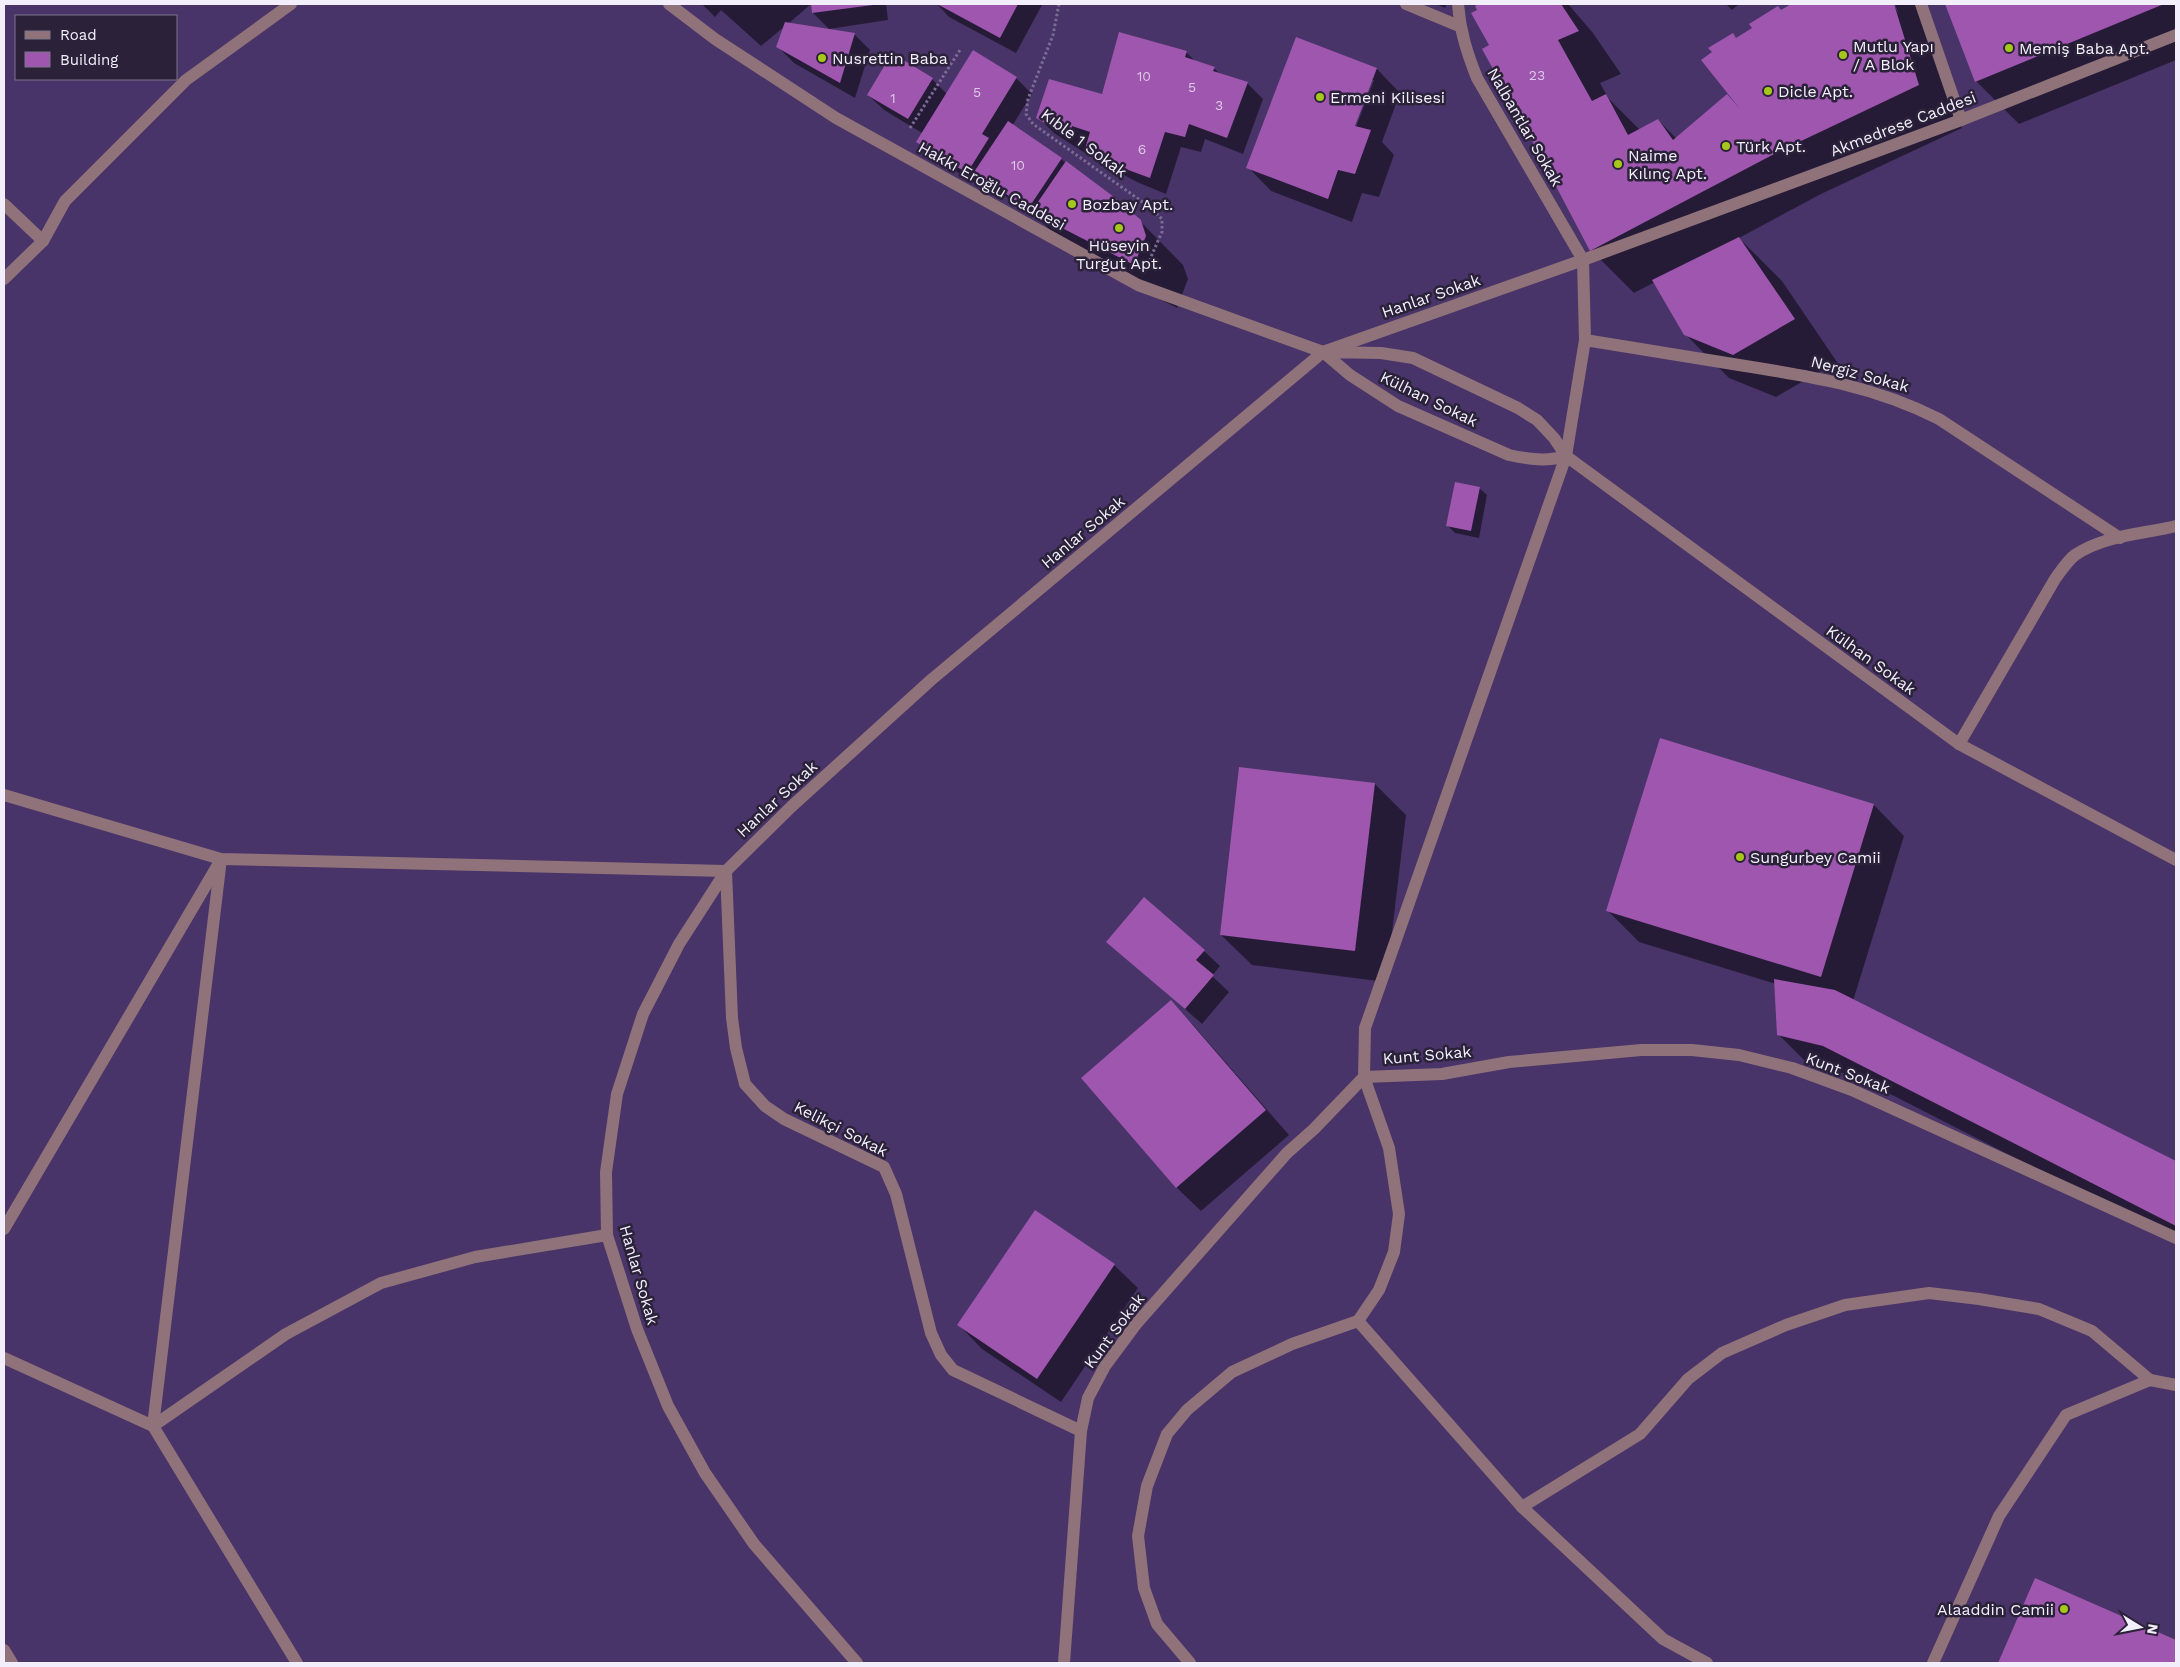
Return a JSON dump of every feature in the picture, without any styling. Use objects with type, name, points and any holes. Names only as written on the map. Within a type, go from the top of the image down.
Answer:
[{"type":"street","points":[[4,279],[43,241],[65,201],[186,80],[290,4]]},
{"type":"street","name":"Hakkı Eroğlu Caddesi","points":[[669,4],[715,39],[836,118],[894,152],[1138,285],[1322,352]]},
{"type":"street","points":[[1406,4],[1459,26]]},
{"type":"street","name":"Nalbantlar Sokak","points":[[1458,4],[1459,26],[1466,53],[1477,78],[1583,260]]},
{"type":"street","points":[[1921,4],[1961,120]]},
{"type":"street","name":"Akmedrese Caddesi","points":[[1583,260],[1961,120],[2176,35]]},
{"type":"street","points":[[4,204],[43,241]]},
{"type":"street","points":[[1190,1663],[1157,1624],[1144,1588],[1138,1536],[1147,1486],[1167,1434],[1188,1410],[1232,1372],[1292,1344],[1358,1321],[1379,1290],[1394,1252],[1399,1214],[1389,1148],[1364,1077],[1365,1028],[1566,456],[1585,340],[1583,260]]},
{"type":"street","name":"Hanlar Sokak","points":[[857,1663],[754,1544],[705,1473],[668,1406],[637,1329],[607,1235],[606,1172],[617,1094],[643,1014],[679,944],[726,871],[791,806],[931,680],[1322,352],[1583,260]]},
{"type":"street","name":"Nergiz Sokak","points":[[1585,340],[1809,376],[1864,389],[1907,403],[1939,419],[2120,538]]},
{"type":"street","name":"Külhan Sokak","points":[[1322,352],[1350,375],[1398,406],[1509,455],[1554,460],[1566,456]]},
{"type":"street","name":"Külhan Sokak","points":[[1322,352],[1382,353],[1413,358],[1518,408],[1537,420],[1566,456],[1959,744],[2176,860]]},
{"type":"street","points":[[1959,744],[2055,579],[2074,556],[2093,546],[2120,538],[2176,526]]},
{"type":"street","points":[[4,795],[221,859],[726,871]]},
{"type":"street","points":[[4,1229],[221,859]]},
{"type":"street","points":[[153,1426],[221,859]]},
{"type":"street","name":"Kelikçi Sokak","points":[[726,871],[732,1018],[736,1048],[745,1084],[765,1106],[784,1119],[884,1167],[896,1194],[931,1333],[941,1355],[953,1370],[1081,1431]]},
{"type":"street","name":"Kunt Sokak","points":[[1064,1663],[1081,1431],[1088,1398],[1105,1366],[1137,1323],[1286,1153],[1314,1129],[1364,1077],[1442,1074],[1509,1062],[1640,1050],[1692,1050],[1739,1055],[1792,1068],[1852,1090],[2176,1238]]},
{"type":"street","points":[[153,1426],[286,1334],[380,1283],[475,1257],[607,1235]]},
{"type":"street","points":[[1522,1507],[1640,1434],[1688,1379],[1722,1353],[1786,1324],[1845,1305],[1929,1293],[2039,1309],[2092,1331],[2150,1380],[2176,1385]]},
{"type":"street","points":[[1358,1321],[1522,1507],[1663,1639],[1707,1663]]},
{"type":"street","points":[[4,1358],[153,1426],[297,1663]]},
{"type":"street","points":[[1933,1663],[1999,1516],[2066,1415],[2150,1380]]},
{"type":"street","points":[[4,1650],[12,1663]]},
{"type":"path","name":"Kıble 1 Sokak","points":[[1059,4],[1053,35],[1028,100],[1026,114],[1033,124],[1151,208],[1162,219],[1162,232],[1138,285]]},
{"type":"path","points":[[894,152],[960,50]]},
{"type":"building","points":[[811,4],[872,4],[873,5],[812,13]]},
{"type":"building","points":[[937,4],[1018,4],[1000,38]]},
{"type":"building","points":[[1479,4],[1561,4],[1579,31],[1558,40],[1592,101],[1606,94],[1628,135],[1658,119],[1673,140],[1727,94],[1740,109],[1701,60],[1712,52],[1708,48],[1733,33],[1736,38],[1752,28],[1749,24],[1778,6],[1781,10],[1791,4],[1894,4],[1919,85],[1778,152],[1590,251],[1482,49],[1489,45],[1471,13],[1477,10],[1475,6]]},
{"type":"building","name":"Memiş Baba Apt.","points":[[1945,4],[2164,4],[1975,82]]},
{"type":"building","name":"Nusrettin Baba","points":[[785,22],[855,33],[840,83],[776,47]]},
{"type":"building","points":[[1119,32],[1187,51],[1185,57],[1215,67],[1213,71],[1248,82],[1227,138],[1189,124],[1185,137],[1165,132],[1150,178],[1120,167],[1085,149],[1090,132],[1072,126],[1070,138],[1036,118],[1049,79],[1102,94]]},
{"type":"building","name":"Ermeni Kilisesi","points":[[1296,37],[1377,68],[1355,126],[1371,130],[1355,174],[1338,170],[1328,199],[1246,168]]},
{"type":"building","points":[[973,50],[1017,77],[982,134],[989,138],[967,173],[916,142]]},
{"type":"building","points":[[892,53],[933,78],[908,119],[867,95]]},
{"type":"building","points":[[1008,121],[1062,158],[1028,209],[974,172]]},
{"type":"building","name":"Bozbay Apt.","points":[[1066,161],[1141,220],[1146,236],[1134,265],[1031,212]]},
{"type":"building","points":[[1739,237],[1795,319],[1733,355],[1684,335],[1652,280]]},
{"type":"building","points":[[1455,482],[1480,487],[1471,531],[1446,526]]},
{"type":"building","name":"Sungurbey Camii","points":[[1660,738],[1874,804],[1821,977],[1606,911]]},
{"type":"building","points":[[1239,767],[1375,783],[1355,951],[1220,935]]},
{"type":"building","points":[[1144,897],[1205,950],[1196,960],[1214,975],[1185,1009],[1106,942]]},
{"type":"building","points":[[1774,979],[1835,990],[2176,1161],[2176,1226],[1823,1046],[1777,1035]]},
{"type":"building","points":[[1171,1000],[1266,1110],[1176,1188],[1081,1078]]},
{"type":"building","points":[[1035,1210],[1115,1264],[1037,1379],[957,1325]]},
{"type":"building","name":"Alaaddin Camii","points":[[2035,1578],[2176,1640],[2176,1663],[1998,1663]]},
{"type":"place","name":"Memiş Baba Apt.","points":[[2009,48]]},
{"type":"place","name":"Mutlu Yapı / A Blok","points":[[1843,55]]},
{"type":"place","name":"Nusrettin Baba","points":[[822,58]]},
{"type":"place","name":"Dicle Apt.","points":[[1768,91]]},
{"type":"place","name":"Ermeni Kilisesi","points":[[1320,97]]},
{"type":"place","name":"Türk Apt.","points":[[1726,146]]},
{"type":"place","name":"Naime Kılınç Apt.","points":[[1618,164]]},
{"type":"place","name":"Bozbay Apt.","points":[[1072,204]]},
{"type":"place","name":"Hüseyin Turgut Apt.","points":[[1119,228]]},
{"type":"place","name":"Sungurbey Camii","points":[[1740,857]]},
{"type":"place","name":"Alaaddin Camii","points":[[2064,1609]]}]
